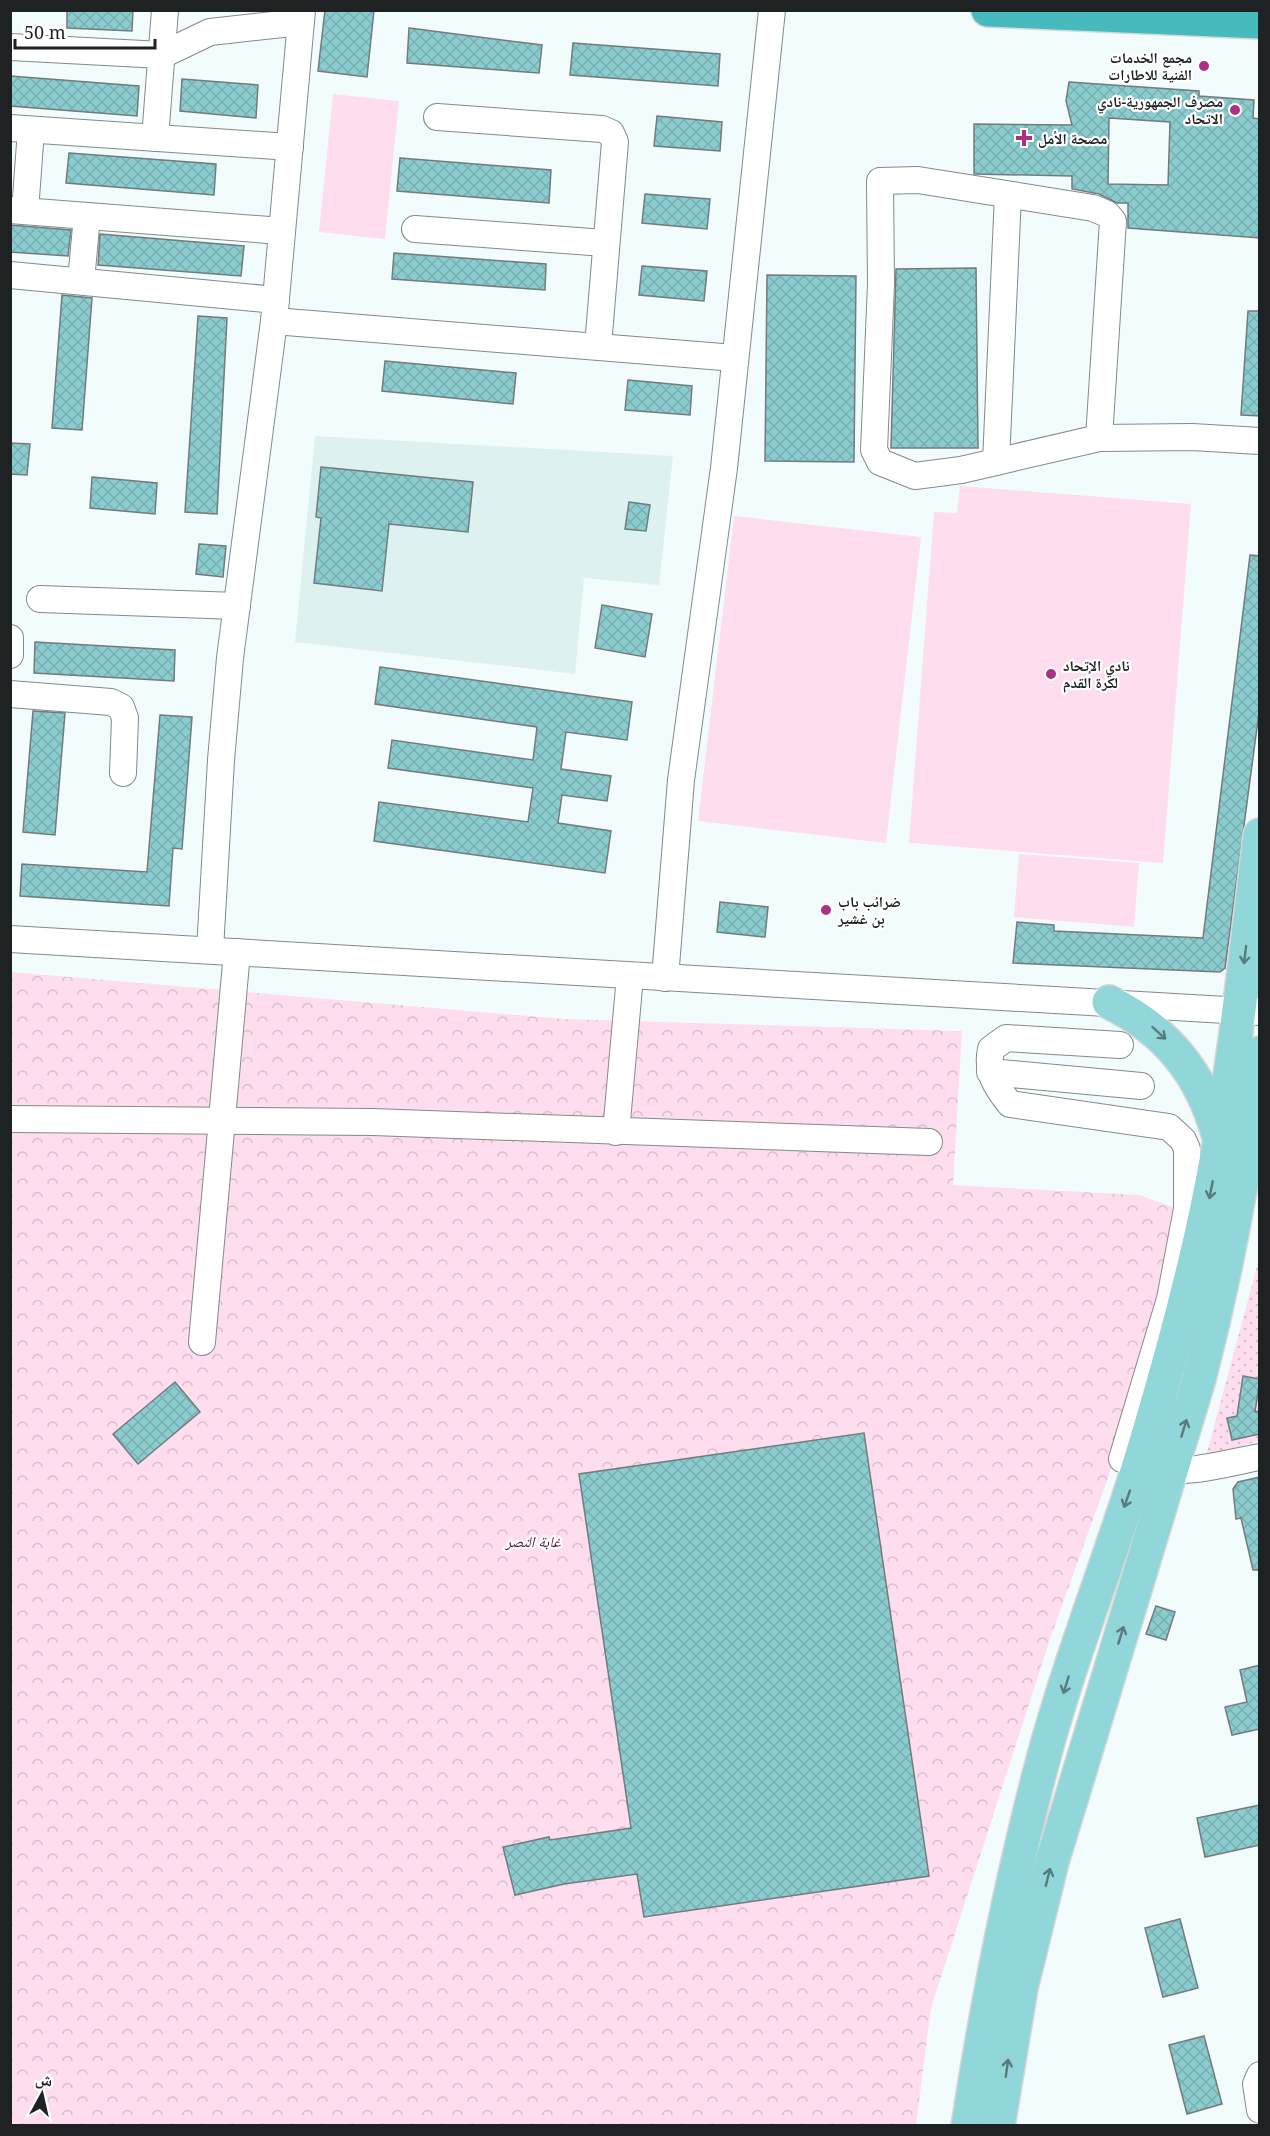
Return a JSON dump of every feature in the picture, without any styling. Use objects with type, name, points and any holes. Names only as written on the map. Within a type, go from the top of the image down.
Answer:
[{"type":"highway","points":[[988,10],[1260,22]]},
{"type":"highway","points":[[1222,20],[1260,37]]},
{"type":"main road","points":[[998,2126],[998,2027],[1043,1760],[1130,1462],[1189,1288],[1249,1012],[1260,835]]},
{"type":"main road","points":[[1109,1002],[1154,1029],[1179,1054],[1203,1090],[1220,1142]]},
{"type":"main road","points":[[968,2126],[1049,1872],[1171,1471],[1219,1302],[1256,1123],[1260,1053]]},
{"type":"main road","points":[[1043,1760],[1079,1771]]},
{"type":"street","points":[[155,138],[165,10]]},
{"type":"street","points":[[665,978],[681,780],[706,608],[772,10]]},
{"type":"street","points":[[10,47],[162,55],[210,32],[302,16],[275,311],[237,606],[221,760],[210,951]]},
{"type":"street","points":[[437,117],[602,129],[611,133],[615,142],[598,346]]},
{"type":"street","points":[[282,231],[18,211],[21,129],[290,147]]},
{"type":"street","points":[[1099,438],[1113,220],[1107,214],[1093,208],[918,180],[880,181],[878,188],[881,284],[874,450],[880,462],[915,476],[996,462],[1099,438],[1192,437],[1260,441]]},
{"type":"street","points":[[996,462],[1008,195]]},
{"type":"street","points":[[81,281],[87,216]]},
{"type":"street","points":[[415,229],[605,243]]},
{"type":"street","points":[[10,275],[81,281],[275,311],[598,346],[735,358]]},
{"type":"street","points":[[40,599],[237,606]]},
{"type":"street","points":[[10,638],[10,655]]},
{"type":"street","points":[[10,694],[111,702],[121,707],[125,718],[123,773]]},
{"type":"street","points":[[10,939],[1249,1012]]},
{"type":"street","points":[[202,1342],[237,952]]},
{"type":"street","points":[[616,1132],[630,976]]},
{"type":"street","points":[[1120,1045],[1006,1038],[991,1049],[990,1072],[1010,1104],[1169,1127],[1183,1140],[1187,1149],[1187,1209],[1170,1299],[1130,1462],[1171,1471],[1197,1469],[1260,1456]]},
{"type":"street","points":[[990,1072],[1141,1086]]},
{"type":"street","points":[[10,1119],[373,1122],[929,1142]]},
{"type":"street","points":[[1260,2075],[1256,2084],[1260,2110]]},
{"type":"shaded area","points":[[315,436],[673,456],[659,585],[584,578],[575,674],[295,642]]},
{"type":"green space","points":[[333,94],[399,101],[385,239],[319,232]]},
{"type":"green space","points":[[960,486],[1191,504],[1163,863],[909,843],[934,512],[957,513]]},
{"type":"green space","points":[[734,516],[921,537],[886,843],[698,821]]},
{"type":"green space","points":[[1019,854],[1139,863],[1134,927],[1014,917]]},
{"type":"green space","name":"غابة النصر","points":[[10,972],[564,1019],[962,1031],[953,1185],[1139,1195],[1186,1212],[1152,1355],[1050,1639],[931,2008],[916,2125],[11,2125]]},
{"type":"green space","points":[[1259,1259],[1259,1441],[1206,1456]]},
{"type":"building","points":[[67,10],[133,10],[132,31],[67,28]]},
{"type":"building","points":[[325,10],[374,10],[367,77],[318,71]]},
{"type":"building","points":[[409,28],[542,45],[539,73],[407,63]]},
{"type":"building","points":[[573,43],[720,54],[718,86],[570,75]]},
{"type":"building","points":[[10,76],[139,86],[137,116],[10,106]]},
{"type":"building","points":[[182,79],[258,85],[256,118],[180,111]]},
{"type":"building","points":[[1069,82],[1199,91],[1199,96],[1254,100],[1253,118],[1260,119],[1260,238],[1128,228],[1128,203],[1117,203],[1099,194],[1072,189],[1072,176],[974,174],[974,124],[1072,125],[1066,101]],"holes":[[[1109,118],[1170,122],[1168,185],[1108,184]]]},
{"type":"building","points":[[657,116],[722,122],[720,151],[654,146]]},
{"type":"building","points":[[69,153],[216,164],[214,195],[66,183]]},
{"type":"building","points":[[400,158],[551,170],[549,203],[397,191]]},
{"type":"building","points":[[645,194],[710,199],[707,229],[642,223]]},
{"type":"building","points":[[10,225],[71,230],[68,256],[10,252]]},
{"type":"building","points":[[100,234],[244,246],[241,276],[98,265]]},
{"type":"building","points":[[394,253],[546,264],[545,290],[392,279]]},
{"type":"building","points":[[642,266],[707,271],[704,301],[639,295]]},
{"type":"building","points":[[976,268],[978,448],[891,448],[896,269]]},
{"type":"building","points":[[767,275],[856,276],[854,462],[765,461]]},
{"type":"building","points":[[62,295],[92,298],[82,430],[52,428]]},
{"type":"building","points":[[1248,311],[1260,311],[1260,416],[1241,415]]},
{"type":"building","points":[[198,316],[227,318],[217,514],[185,512]]},
{"type":"building","points":[[385,361],[516,373],[513,404],[382,391]]},
{"type":"building","points":[[628,380],[692,386],[690,415],[625,410]]},
{"type":"building","points":[[10,443],[30,444],[27,475],[10,474]]},
{"type":"building","points":[[321,467],[473,482],[468,532],[389,524],[382,591],[314,583],[321,518],[316,517]]},
{"type":"building","points":[[92,477],[157,483],[155,514],[90,508]]},
{"type":"building","points":[[629,502],[650,505],[646,531],[625,529]]},
{"type":"building","points":[[199,544],[226,546],[223,577],[196,574]]},
{"type":"building","points":[[1250,555],[1260,556],[1260,705],[1225,968],[1220,972],[1013,963],[1017,922],[1054,925],[1054,931],[1203,938]]},
{"type":"building","points":[[602,605],[652,614],[645,657],[595,648]]},
{"type":"building","points":[[35,642],[175,650],[174,681],[34,673]]},
{"type":"building","points":[[380,667],[632,702],[627,740],[566,732],[561,769],[611,776],[607,801],[562,795],[558,823],[611,831],[605,873],[374,841],[379,802],[528,822],[533,788],[388,768],[392,740],[533,760],[537,727],[375,704]]},
{"type":"building","points":[[33,711],[65,713],[55,835],[23,832]]},
{"type":"building","points":[[160,715],[192,717],[182,849],[173,848],[169,906],[20,896],[22,864],[147,872]]},
{"type":"building","points":[[720,902],[768,907],[765,937],[717,932]]},
{"type":"building","points":[[1243,1376],[1260,1379],[1255,1412],[1260,1411],[1260,1434],[1232,1440],[1227,1418],[1237,1416]]},
{"type":"building","points":[[175,1382],[200,1412],[138,1464],[113,1434]]},
{"type":"building","points":[[864,1433],[929,1876],[644,1917],[637,1874],[564,1884],[515,1895],[503,1847],[549,1837],[550,1840],[631,1828],[579,1474]]},
{"type":"building","points":[[1260,1477],[1260,1570],[1253,1570],[1241,1518],[1236,1519],[1233,1489],[1238,1482]]},
{"type":"building","points":[[1156,1606],[1175,1612],[1166,1640],[1146,1634]]},
{"type":"building","points":[[1260,1665],[1260,1729],[1232,1735],[1225,1707],[1247,1702],[1240,1670]]},
{"type":"building","points":[[1260,1805],[1260,1845],[1205,1857],[1197,1818]]},
{"type":"building","points":[[1180,1919],[1198,1988],[1163,1997],[1145,1928]]},
{"type":"building","points":[[1204,2036],[1222,2104],[1187,2114],[1169,2045]]},
{"type":"place","name":"مجمع الخدمات الفنية للاطارات","points":[[1204,66]]},
{"type":"place","name":"مصرف الجمهورية-نادي الاتحاد","points":[[1235,110]]},
{"type":"place","name":"مصحة الأمل","points":[[1024,138]]},
{"type":"place","name":"نادي الإتحاد لكرة القدم","points":[[1051,674]]},
{"type":"place","name":"ضرائب باب بن غشير","points":[[826,910]]}]
